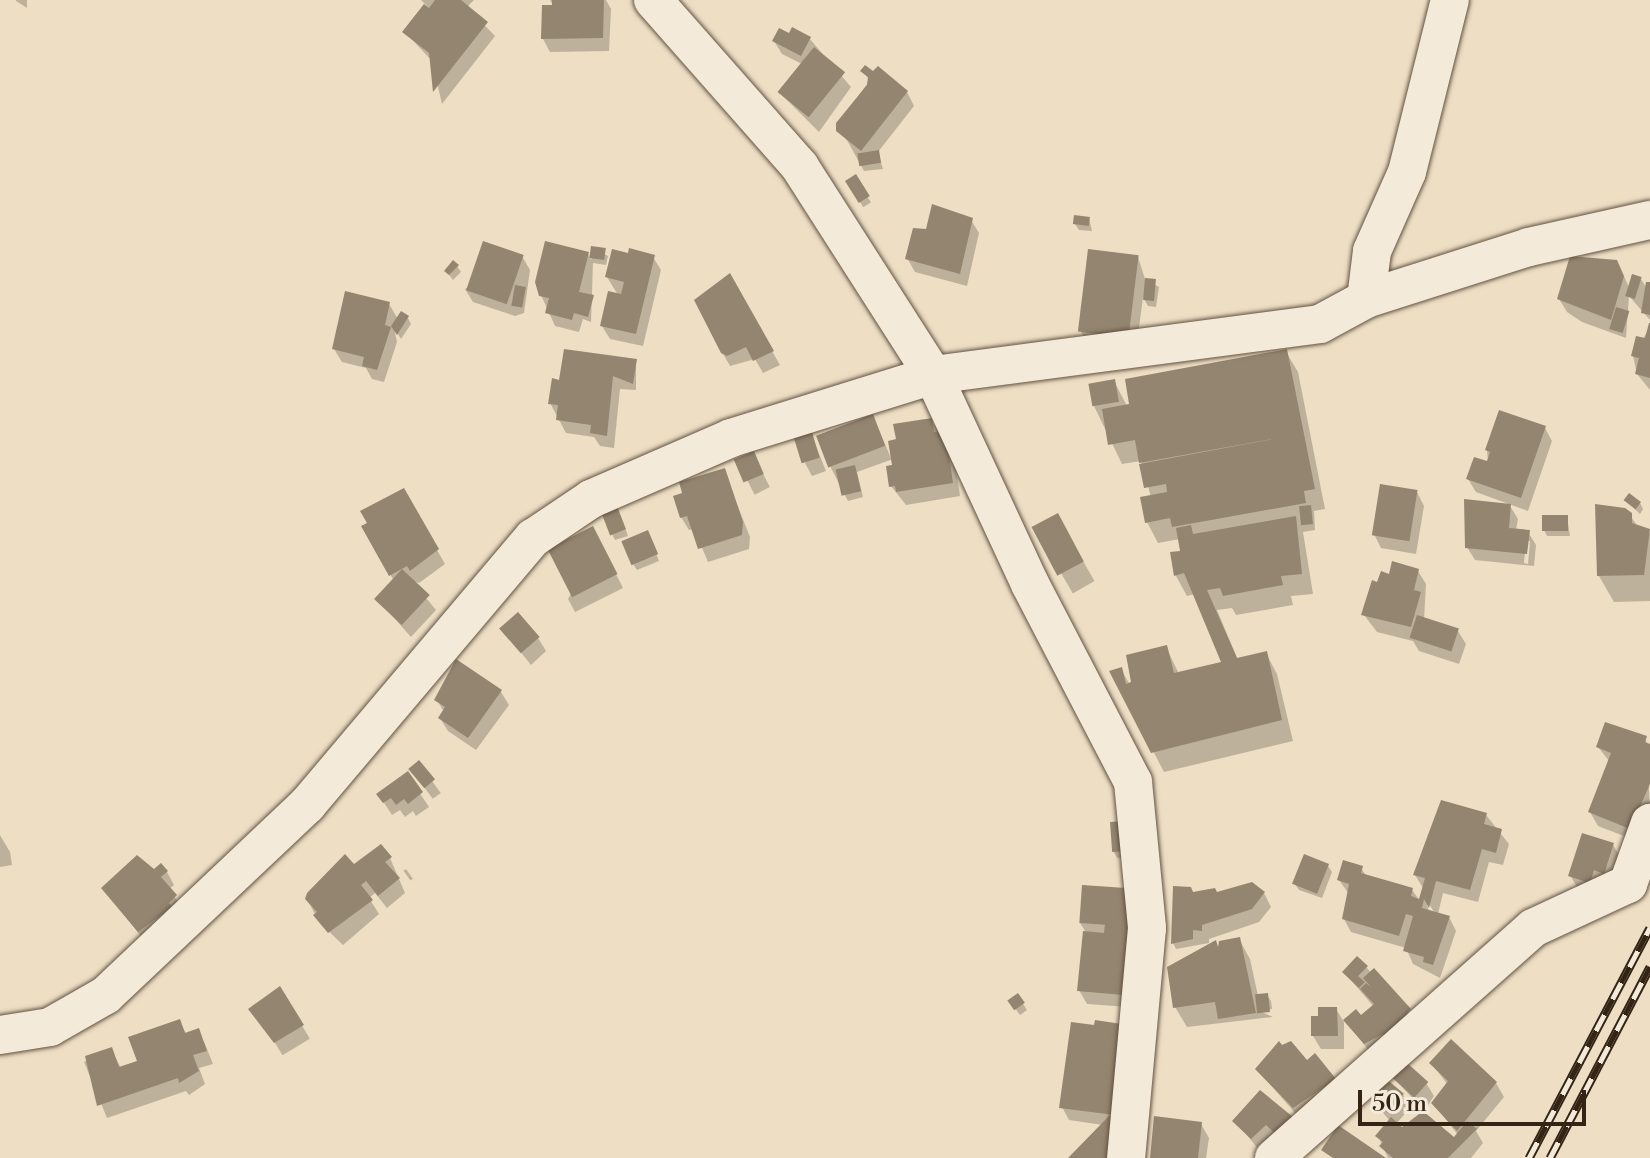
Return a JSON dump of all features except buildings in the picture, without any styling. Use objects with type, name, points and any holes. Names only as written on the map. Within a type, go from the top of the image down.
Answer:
[{"type":"street","points":[[653,0],[800,167],[933,375],[1030,584],[1133,782],[1147,928],[1126,1158]]},
{"type":"street","points":[[1366,299],[1372,251],[1407,172],[1450,0]]},
{"type":"street","points":[[0,1035],[50,1027],[106,995],[307,805],[533,538],[591,499],[731,438],[933,375],[1320,324],[1366,299],[1529,247],[1650,220]]},
{"type":"street","points":[[1274,1158],[1533,928],[1628,884],[1650,823]]},
{"type":"railway","points":[[1529,1158],[1650,928]]},
{"type":"railway","points":[[1550,1158],[1650,967]]}]
